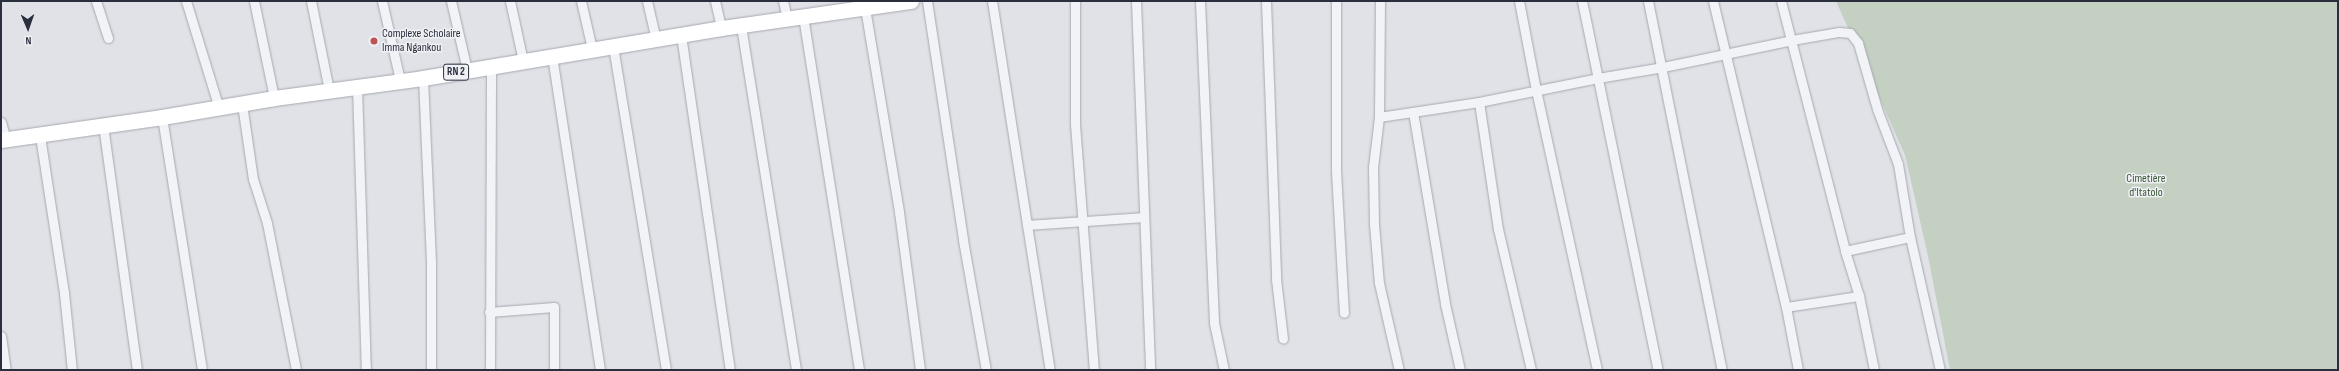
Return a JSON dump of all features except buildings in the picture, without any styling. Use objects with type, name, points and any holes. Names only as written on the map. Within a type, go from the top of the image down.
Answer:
[{"type":"highway","name":"RN 2","points":[[4,140],[40,136],[274,98],[424,78],[721,28],[787,19],[848,5],[865,8],[911,1]]},
{"type":"street","points":[[96,1],[108,38]]},
{"type":"street","points":[[186,1],[219,108]]},
{"type":"street","points":[[254,1],[274,98]]},
{"type":"street","points":[[311,1],[329,90]]},
{"type":"street","points":[[382,1],[400,80]]},
{"type":"street","points":[[450,1],[468,70]]},
{"type":"street","points":[[510,1],[523,62]]},
{"type":"street","points":[[581,1],[592,49]]},
{"type":"street","points":[[647,1],[656,40]]},
{"type":"street","points":[[715,1],[721,28]]},
{"type":"street","points":[[783,1],[787,19]]},
{"type":"street","points":[[928,1],[963,240],[986,370]]},
{"type":"street","points":[[992,1],[1050,370]]},
{"type":"street","points":[[1075,1],[1075,124],[1081,221],[1094,370]]},
{"type":"street","points":[[1136,1],[1150,370]]},
{"type":"street","points":[[1200,1],[1214,323],[1224,370]]},
{"type":"street","points":[[1266,1],[1276,279],[1283,338]]},
{"type":"street","points":[[1336,1],[1336,171],[1344,313]]},
{"type":"street","points":[[1380,1],[1379,117],[1373,167],[1378,276],[1399,370]]},
{"type":"street","points":[[1520,1],[1536,90],[1597,370]]},
{"type":"street","points":[[1582,1],[1658,370]]},
{"type":"street","points":[[1648,1],[1663,68],[1722,370]]},
{"type":"street","points":[[1713,1],[1786,307],[1798,370]]},
{"type":"street","points":[[1780,1],[1792,40],[1845,250],[1859,296],[1874,370]]},
{"type":"street","points":[[865,8],[898,212],[920,370]]},
{"type":"street","points":[[803,16],[859,370]]},
{"type":"street","points":[[741,26],[796,370]]},
{"type":"street","points":[[1379,117],[1479,102],[1598,78],[1663,68],[1792,40],[1846,32],[1850,33],[1858,43],[1877,109],[1898,164],[1910,237],[1940,370]]},
{"type":"street","points":[[681,35],[730,370]]},
{"type":"street","points":[[613,46],[666,370]]},
{"type":"street","points":[[552,56],[600,370]]},
{"type":"street","points":[[490,370],[491,67]]},
{"type":"street","points":[[424,78],[431,262],[431,370]]},
{"type":"street","points":[[357,87],[366,370]]},
{"type":"street","points":[[1479,102],[1498,229],[1531,370]]},
{"type":"street","points":[[242,104],[253,179],[264,210],[296,370]]},
{"type":"street","points":[[1413,112],[1445,304],[1460,370]]},
{"type":"street","points":[[162,117],[202,370]]},
{"type":"street","points":[[1,122],[4,140]]},
{"type":"street","points":[[103,126],[137,370]]},
{"type":"street","points":[[40,136],[64,293],[72,370]]},
{"type":"street","points":[[1027,225],[1144,218]]},
{"type":"street","points":[[1845,250],[1910,237]]},
{"type":"street","points":[[1786,307],[1859,296]]},
{"type":"street","points":[[489,312],[554,307],[554,370]]},
{"type":"street","points":[[1,336],[6,370]]},
{"type":"green space","name":"Cimetière d'Itatolo","points":[[1836,1],[2338,1],[2338,370],[1950,370],[1928,256],[1905,155]]},
{"type":"place","name":"Complexe Scholaire Imma Ngankou","points":[[374,41]]}]
